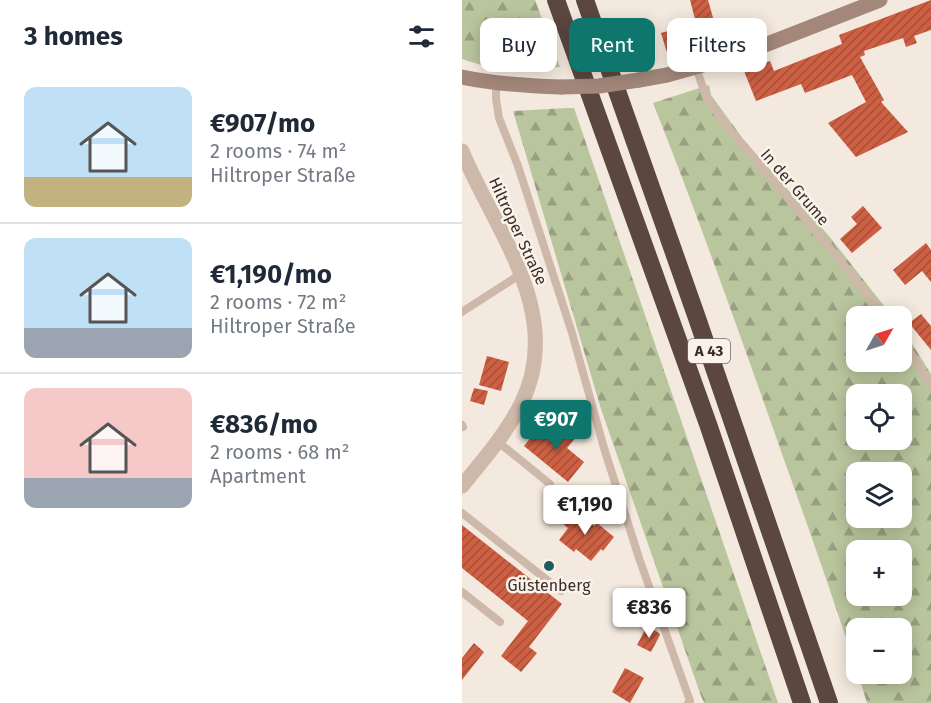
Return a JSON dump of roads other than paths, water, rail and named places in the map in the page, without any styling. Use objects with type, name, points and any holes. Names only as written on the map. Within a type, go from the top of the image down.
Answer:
[{"type":"highway","name":"A 43","points":[[556,0],[700,402],[801,703]]},
{"type":"highway","name":"A 43","points":[[585,0],[830,703]]},
{"type":"street","points":[[767,44],[880,0]]},
{"type":"street","points":[[463,81],[561,87],[599,86],[677,72]]},
{"type":"street","name":"Hiltroper Straße","points":[[462,151],[522,274],[530,300],[536,349],[533,370],[521,403],[497,441],[462,486]]},
{"type":"lane","name":"In der Grume","points":[[697,72],[706,97],[726,125],[876,306]]},
{"type":"lane","points":[[496,83],[499,118],[518,166],[572,333],[604,447],[640,561],[689,702]]},
{"type":"lane","points":[[462,312],[522,274]]},
{"type":"lane","points":[[912,355],[931,386]]},
{"type":"lane","points":[[497,441],[550,484]]},
{"type":"lane","points":[[462,513],[561,591]]},
{"type":"lane","points":[[462,592],[500,622]]},
{"type":"place","name":"Güstenberg","points":[[549,566]]}]
